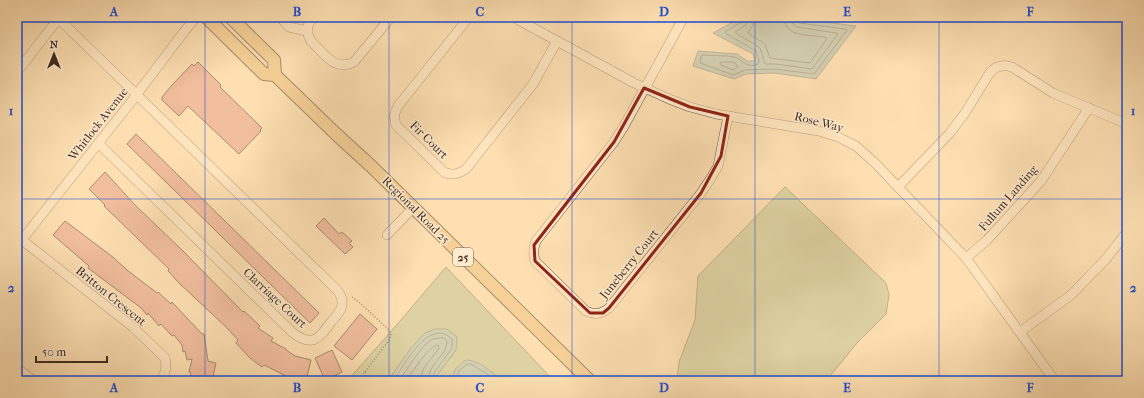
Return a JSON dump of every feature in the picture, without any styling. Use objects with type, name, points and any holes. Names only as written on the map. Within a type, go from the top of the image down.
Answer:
[{"type":"main road","name":"Regional Road 25","points":[[206,17],[264,74],[275,75],[590,381]]},
{"type":"main road","points":[[230,17],[274,60],[275,75]]},
{"type":"street","name":"Whitlock Avenue","points":[[19,241],[98,144],[172,46],[196,17]]},
{"type":"street","points":[[280,17],[289,27],[307,32]]},
{"type":"street","points":[[313,17],[307,26],[307,32],[311,41],[334,63],[340,66],[347,66],[354,62],[391,17]]},
{"type":"street","name":"Fir Court","points":[[469,17],[398,106],[394,118],[396,124],[445,172],[453,175],[466,169],[533,84],[557,41]]},
{"type":"street","name":"Rose Way","points":[[513,17],[644,88],[690,107],[728,116],[819,131],[838,137],[856,146],[898,187],[966,258],[1055,381]]},
{"type":"street","name":"Juneberry Court","points":[[684,17],[614,142],[536,241],[533,255],[535,261],[586,311],[597,314],[603,313],[609,308],[705,188],[718,166],[728,116]]},
{"type":"street","name":"Clarriage Court","points":[[57,18],[137,94],[341,294],[343,303],[341,309],[320,337],[313,340],[304,340],[292,332],[98,144]]},
{"type":"street","points":[[17,72],[57,18]]},
{"type":"street","points":[[898,187],[949,134],[989,74],[995,68],[1004,66],[1012,67],[1053,93],[1127,124]]},
{"type":"street","name":"Fullum Landing","points":[[966,258],[987,240],[1041,181],[1089,108]]},
{"type":"street","points":[[387,235],[413,208]]},
{"type":"street","points":[[1020,332],[1071,295],[1106,259],[1127,232]]},
{"type":"street","name":"Britton Crescent","points":[[19,241],[133,327],[165,358],[165,372],[160,381]]},
{"type":"street","points":[[17,368],[34,381]]},
{"type":"path","points":[[358,381],[389,340],[390,335],[389,330],[359,302]]},
{"type":"path","points":[[365,372],[367,381]]},
{"type":"highlighted area","points":[[644,88],[690,107],[728,116],[721,156],[701,193],[609,308],[603,313],[590,313],[535,261],[534,245],[614,142]]},
{"type":"green space","points":[[785,187],[886,283],[889,295],[886,314],[857,343],[826,381],[677,381],[679,362],[695,320],[698,276]]},
{"type":"green space","points":[[446,267],[554,381],[501,381],[492,372],[456,368],[451,381],[437,381],[437,375],[456,350],[411,348],[388,381],[347,381]]},
{"type":"water","points":[[742,17],[784,17],[856,26],[816,79],[775,73],[746,74],[734,79],[693,66],[698,51],[737,54],[747,61],[755,61],[753,54],[713,33]]},
{"type":"water","points":[[435,329],[447,329],[457,337],[456,350],[437,375],[437,381],[388,381],[411,348],[425,333]]},
{"type":"water","points":[[466,360],[480,364],[501,381],[451,381],[456,368]]},
{"type":"building","points":[[198,62],[221,85],[220,87],[262,128],[260,130],[261,131],[239,154],[188,106],[179,116],[162,100],[162,97],[173,84],[192,64],[194,66]]},
{"type":"building","points":[[136,134],[319,313],[310,323],[127,144]]},
{"type":"building","points":[[105,172],[134,204],[243,312],[244,311],[260,326],[258,328],[273,338],[271,341],[295,356],[311,360],[306,381],[290,378],[264,365],[262,367],[250,358],[236,343],[238,340],[226,327],[179,283],[168,271],[169,269],[104,206],[105,205],[89,189]]},
{"type":"building","points":[[324,218],[339,234],[342,232],[352,241],[349,243],[353,247],[345,254],[316,226]]},
{"type":"building","points":[[65,221],[157,293],[158,292],[171,304],[172,302],[202,334],[204,334],[208,361],[216,363],[212,381],[189,381],[191,373],[189,372],[192,359],[187,360],[185,351],[183,352],[182,345],[174,335],[172,336],[161,324],[159,326],[148,313],[147,315],[141,308],[88,268],[89,266],[53,235]]},
{"type":"building","points":[[360,314],[377,329],[352,360],[334,346]]},
{"type":"building","points":[[332,350],[342,372],[325,380],[315,358]]}]
